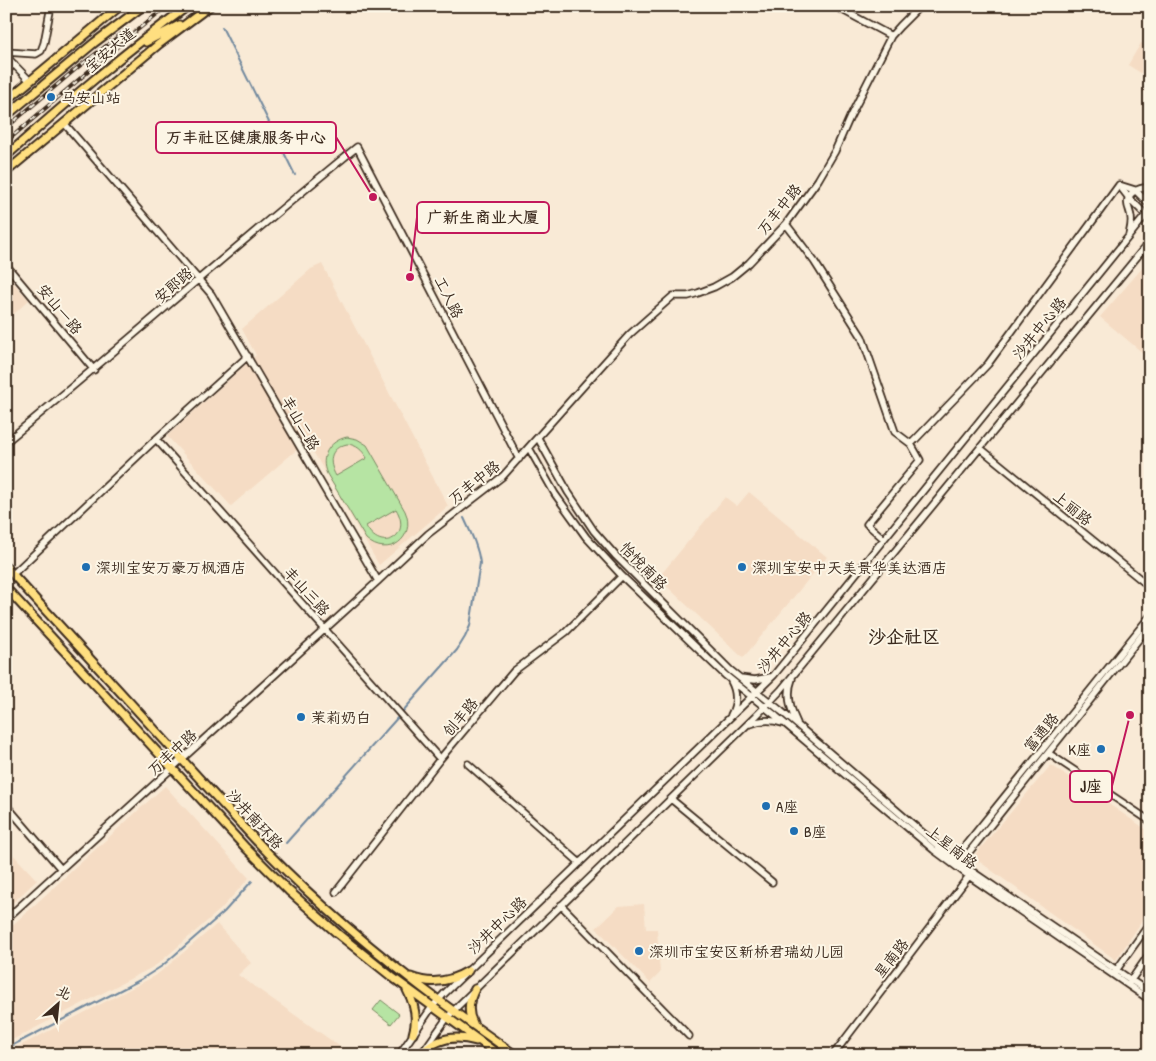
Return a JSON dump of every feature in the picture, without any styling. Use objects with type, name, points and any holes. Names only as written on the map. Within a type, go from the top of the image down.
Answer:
[{"type":"main road","points":[[6,100],[120,6]]},
{"type":"main road","name":"宝安大道","points":[[6,116],[94,43],[143,6]]},
{"type":"main road","name":"宝安大道","points":[[6,156],[132,49],[188,6]]},
{"type":"main road","points":[[6,172],[159,44],[210,6]]},
{"type":"main road","points":[[132,49],[196,16]]},
{"type":"main road","name":"沙井南环路","points":[[6,567],[287,873],[325,908],[405,974],[438,1000],[516,1055]]},
{"type":"main road","name":"沙井南环路","points":[[6,588],[276,879],[326,924],[376,965],[499,1055]]},
{"type":"main road","points":[[376,965],[381,967],[384,965],[386,962],[384,957]]},
{"type":"main road","points":[[405,974],[423,981],[439,982],[468,971]]},
{"type":"main road","points":[[405,987],[415,1012],[413,1034]]},
{"type":"main road","points":[[475,989],[469,1011],[475,1026]]},
{"type":"main road","points":[[421,1054],[436,1043],[450,1038],[465,1038],[484,1044]]},
{"type":"street","points":[[6,52],[36,54],[41,51],[51,6]]},
{"type":"street","points":[[835,6],[891,36]]},
{"type":"street","name":"万丰中路","points":[[6,919],[428,534],[497,482],[630,334],[666,302],[673,296],[688,296],[714,287],[732,277],[749,264],[786,224],[818,180],[835,151],[850,116],[891,36],[920,6]]},
{"type":"street","points":[[6,56],[30,80]]},
{"type":"street","points":[[6,71],[14,64]]},
{"type":"street","name":"丰山二路","points":[[64,123],[211,294],[378,581]]},
{"type":"street","name":"安郎路","points":[[6,442],[94,370],[292,199],[356,147]]},
{"type":"street","name":"工人路","points":[[356,147],[519,459]]},
{"type":"street","points":[[911,444],[988,364],[1119,185]]},
{"type":"street","points":[[1119,185],[1135,190],[1150,205]]},
{"type":"street","points":[[1119,185],[1129,198],[1148,215]]},
{"type":"street","points":[[1127,238],[1131,220],[1128,207],[1129,198],[1135,190],[1150,187]]},
{"type":"street","name":"沙井中心路","points":[[399,1055],[438,1000],[774,675],[1127,238],[1148,215]]},
{"type":"street","points":[[786,224],[814,262],[862,336],[895,432],[911,444],[920,460],[867,524],[884,539]]},
{"type":"street","name":"沙井中心路","points":[[421,1054],[454,1010],[746,726],[795,673],[1150,241]]},
{"type":"street","points":[[1138,255],[1150,248]]},
{"type":"street","name":"安山一路","points":[[6,265],[94,370]]},
{"type":"street","points":[[13,574],[248,356]]},
{"type":"street","name":"怡悦南路","points":[[538,438],[568,492],[594,531],[733,677]]},
{"type":"street","name":"丰山三路","points":[[156,440],[440,759]]},
{"type":"street","name":"怡悦南路","points":[[529,448],[555,494],[581,530],[622,576],[754,694]]},
{"type":"street","name":"上丽路","points":[[980,448],[1150,587]]},
{"type":"street","name":"创丰路","points":[[336,892],[440,759],[514,671],[566,632],[622,576]]},
{"type":"street","name":"富通路","points":[[953,861],[1150,616]]},
{"type":"street","name":"富通路","points":[[958,865],[1150,626]]},
{"type":"street","points":[[795,673],[790,685],[789,701],[794,716],[803,730]]},
{"type":"street","points":[[730,718],[735,707],[736,696],[733,677],[755,680],[774,675]]},
{"type":"street","name":"上星南路","points":[[754,694],[803,730],[958,865],[1115,972]]},
{"type":"street","name":"上星南路","points":[[767,704],[787,725],[934,850],[953,861]]},
{"type":"street","points":[[746,726],[770,720],[779,721],[787,725]]},
{"type":"street","points":[[1048,752],[1150,821]]},
{"type":"street","points":[[468,764],[580,863]]},
{"type":"street","points":[[671,799],[772,882]]},
{"type":"street","points":[[6,805],[61,869]]},
{"type":"street","name":"上星南路","points":[[958,865],[969,876],[1130,982],[1150,993]]},
{"type":"street","name":"星南路","points":[[832,1055],[969,876]]},
{"type":"street","points":[[561,905],[689,1036]]},
{"type":"street","points":[[1115,972],[1150,922]]},
{"type":"street","points":[[1130,982],[1150,953]]},
{"type":"street","name":"上星南路","points":[[1130,982],[1150,1000]]},
{"type":"shaded area","points":[[1141,43],[1150,48],[1150,96],[1142,91],[1149,78],[1128,65]]},
{"type":"shaded area","points":[[1150,259],[1150,359],[1100,317]]},
{"type":"shaded area","points":[[322,264],[448,506],[379,565],[307,441],[231,506],[167,436],[256,355],[242,329],[311,269]]},
{"type":"shaded area","points":[[6,275],[29,300],[6,321]]},
{"type":"shaded area","name":"深圳宝安中天美景华美达酒店","points":[[749,492],[827,557],[743,658],[658,578],[725,497],[737,506]]},
{"type":"shaded area","points":[[1051,765],[1150,832],[1150,909],[1116,960],[973,857]]},
{"type":"shaded area","points":[[165,786],[249,878],[221,909],[159,963],[10,1041],[6,1049],[6,931]]},
{"type":"shaded area","points":[[6,847],[37,880],[6,909]]},
{"type":"shaded area","name":"深圳市宝安区新桥君瑞幼儿园","points":[[644,904],[646,929],[657,929],[660,973],[650,983],[596,928],[619,906]]},
{"type":"shaded area","points":[[217,924],[251,963],[238,975],[352,1055],[13,1055],[16,1048],[155,976]]},
{"type":"green space","points":[[347,437],[357,439],[367,445],[405,511],[408,521],[407,530],[404,537],[398,543],[383,547],[374,545],[366,539],[327,474],[324,462],[327,451],[335,442]],"holes":[[[347,444],[359,448],[367,458],[336,476],[333,471],[332,456],[337,449]],[[396,509],[400,519],[398,534],[393,539],[386,540],[379,539],[372,534],[366,526]]]},
{"type":"green space","points":[[381,1000],[399,1014],[391,1024],[373,1010]]},
{"type":"waterway","points":[[222,27],[295,175]]},
{"type":"waterway","points":[[402,712],[457,650],[470,626],[480,563],[476,546],[464,518]]},
{"type":"waterway","points":[[286,843],[399,716]]},
{"type":"waterway","points":[[13,1045],[140,980],[162,966],[224,912],[252,881]]},
{"type":"railway","points":[[6,142],[167,6]]},
{"type":"railway","points":[[6,128],[77,68],[127,30]]},
{"type":"place","name":"马安山站","points":[[51,97]]},
{"type":"place","name":"万丰社区健康服务中心","points":[[373,197]]},
{"type":"place","name":"广新生商业大厦","points":[[410,277]]},
{"type":"place","name":"深圳宝安万豪万枫酒店","points":[[86,567]]},
{"type":"place","name":"深圳宝安中天美景华美达酒店","points":[[742,567]]},
{"type":"place","name":"J座","points":[[1130,715]]},
{"type":"place","name":"茉莉奶白","points":[[301,717]]},
{"type":"place","name":"K座","points":[[1101,749]]},
{"type":"place","name":"A座","points":[[766,806]]},
{"type":"place","name":"B座","points":[[794,831]]},
{"type":"place","name":"深圳市宝安区新桥君瑞幼儿园","points":[[639,951]]},
{"type":"district","name":"沙企社区","points":[[904,636]]}]
